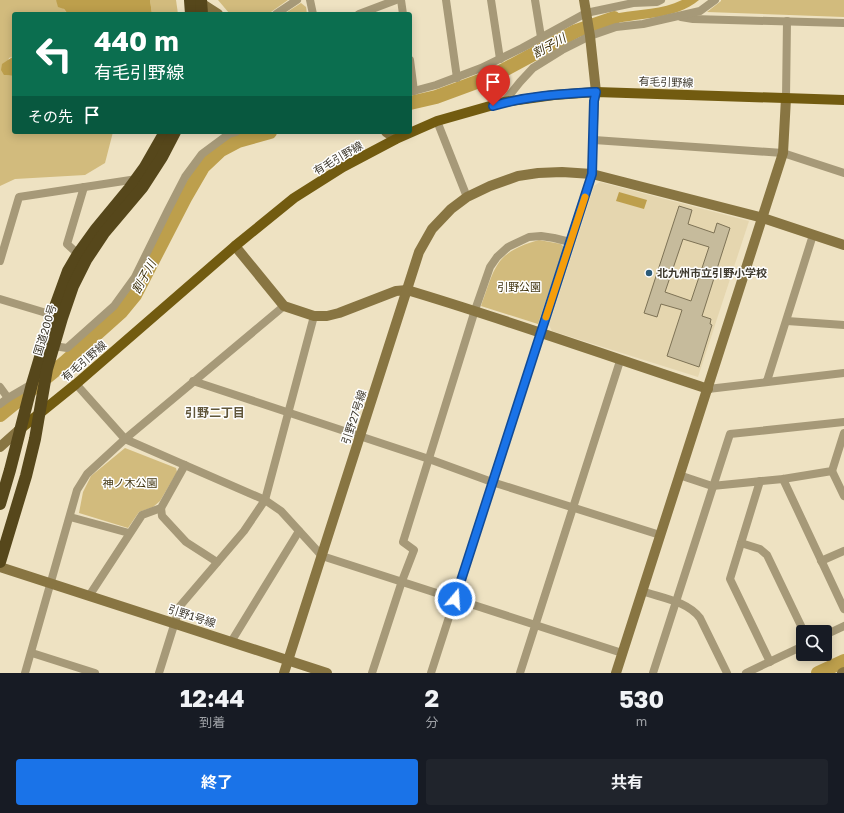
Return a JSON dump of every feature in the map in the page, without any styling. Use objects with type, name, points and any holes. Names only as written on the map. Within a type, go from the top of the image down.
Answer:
[{"type":"highway","name":"国道200号","points":[[0,504],[10,470],[23,414],[62,286],[78,254],[96,229],[137,179],[154,153],[164,134]]},
{"type":"highway","name":"国道200号","points":[[0,562],[26,476],[35,439],[38,414],[47,369],[73,286],[86,260],[104,233],[142,188],[162,157],[174,134]]},
{"type":"main road","name":"有毛引野線","points":[[412,132],[437,121],[504,102],[554,95],[596,92],[844,100]]},
{"type":"main road","name":"有毛引野線","points":[[20,430],[76,384],[235,246],[294,198],[343,167],[407,134]]},
{"type":"street","points":[[279,12],[297,0]]},
{"type":"street","points":[[310,0],[313,12]]},
{"type":"street","points":[[364,12],[396,0]]},
{"type":"street","points":[[401,0],[403,12]]},
{"type":"street","points":[[446,0],[457,78]]},
{"type":"street","points":[[491,0],[500,59]]},
{"type":"street","points":[[535,0],[541,37]]},
{"type":"street","points":[[432,673],[592,174],[594,101],[596,92],[590,36],[584,0]]},
{"type":"street","points":[[412,91],[457,78],[500,59],[541,37],[586,16],[633,1],[657,2],[661,0]]},
{"type":"street","points":[[504,102],[533,68],[562,50],[590,36],[616,28],[643,24],[700,11],[715,0]]},
{"type":"street","points":[[196,6],[212,12]]},
{"type":"street","points":[[677,16],[693,19],[844,23]]},
{"type":"street","points":[[616,673],[783,153],[786,98],[787,22]]},
{"type":"street","points":[[437,121],[467,197]]},
{"type":"street","points":[[54,346],[67,348],[114,306],[135,277],[185,177],[202,154],[229,134]]},
{"type":"street","points":[[389,134],[396,139]]},
{"type":"street","points":[[594,140],[783,153],[844,173]]},
{"type":"street","name":"引野27号線","points":[[284,673],[419,252],[432,229],[451,209],[467,197],[490,186],[518,176],[538,172],[592,174],[763,218],[844,245]]},
{"type":"street","points":[[0,261],[19,197],[137,179]]},
{"type":"street","points":[[78,254],[67,244],[84,187]]},
{"type":"street","points":[[767,381],[814,235]]},
{"type":"street","points":[[372,673],[402,581],[414,550],[403,542],[475,310],[490,267],[497,257],[508,247],[529,237],[540,236],[570,242]]},
{"type":"street","points":[[235,246],[284,306],[314,316],[326,316],[339,313],[396,291],[407,290],[475,310],[620,361],[708,389],[844,373]]},
{"type":"street","points":[[0,299],[53,315]]},
{"type":"street","points":[[26,673],[77,490],[86,474],[193,381],[284,306]]},
{"type":"street","points":[[159,673],[180,606],[244,531],[264,500],[314,316]]},
{"type":"street","points":[[786,321],[844,325]]},
{"type":"street","points":[[520,673],[620,361]]},
{"type":"street","points":[[193,381],[429,459],[492,482],[660,535]]},
{"type":"street","points":[[0,404],[32,384]]},
{"type":"street","points":[[76,384],[125,439],[264,500],[281,511],[322,556],[622,653]]},
{"type":"street","points":[[0,387],[8,398]]},
{"type":"street","points":[[653,673],[730,434],[844,422]]},
{"type":"street","points":[[0,447],[20,430]]},
{"type":"street","points":[[844,433],[832,471],[844,496]]},
{"type":"street","points":[[185,465],[161,508],[162,516],[186,542],[217,562]]},
{"type":"street","points":[[680,475],[712,486],[783,479],[832,471]]},
{"type":"street","points":[[783,479],[844,609]]},
{"type":"street","points":[[760,481],[730,579],[770,662]]},
{"type":"street","points":[[89,596],[142,515],[161,508]]},
{"type":"street","points":[[70,517],[129,533]]},
{"type":"street","points":[[231,642],[299,531]]},
{"type":"street","points":[[741,543],[760,549],[767,555],[801,625]]},
{"type":"street","points":[[821,561],[844,551]]},
{"type":"street","name":"引野1号線","points":[[0,567],[327,673]]},
{"type":"street","points":[[642,591],[689,607],[696,612],[727,673]]},
{"type":"street","points":[[832,632],[844,626]]},
{"type":"street","points":[[746,673],[796,649]]},
{"type":"street","points":[[32,653],[95,673]]},
{"type":"shaded area","points":[[56,0],[150,0],[152,12],[66,12],[64,9],[58,7]]},
{"type":"shaded area","points":[[682,0],[699,0],[680,11],[669,15],[611,24],[595,30],[595,19],[616,13],[667,6]]},
{"type":"shaded area","points":[[12,57],[12,76],[4,75],[1,70],[2,64]]},
{"type":"shaded area","name":"北九州市立引野小学校","points":[[600,182],[749,221],[698,377],[552,331],[549,325],[594,186]]},
{"type":"shaded area","points":[[619,192],[647,200],[644,209],[616,201]]},
{"type":"green space","points":[[0,0],[56,0],[66,12],[12,12],[12,57],[9,58],[4,75],[12,76],[12,134],[112,134],[105,163],[85,175],[15,179],[0,186]]},
{"type":"green space","points":[[150,0],[176,0],[178,12],[152,12]]},
{"type":"green space","points":[[218,0],[288,0],[271,12],[228,12]]},
{"type":"green space","points":[[721,0],[844,0],[844,17],[707,12]]},
{"type":"green space","points":[[301,3],[306,7],[307,12],[287,12]]},
{"type":"green space","name":"引野公園","points":[[539,240],[561,244],[564,247],[538,324],[481,306],[494,271],[505,256],[513,250]]},
{"type":"green space","name":"神ノ木公園","points":[[125,448],[176,468],[177,472],[160,501],[153,507],[139,512],[128,528],[79,513],[83,492],[91,476]]},
{"type":"building","points":[[679,206],[692,210],[688,224],[714,233],[717,223],[730,228],[702,316],[711,319],[710,324],[712,325],[699,367],[667,356],[682,310],[661,304],[657,317],[644,313]],"holes":[[[683,239],[709,247],[691,301],[665,292]]]},
{"type":"waterway","name":"割子川","points":[[412,103],[436,97],[493,76],[576,31],[614,18]]},
{"type":"waterway","name":"割子川","points":[[0,415],[64,363],[121,312],[135,295],[185,198],[203,167],[221,150],[238,141],[263,134]]},
{"type":"waterway","points":[[818,673],[844,661]]},
{"type":"slow traffic","points":[[546,317],[585,197]]},
{"type":"place","name":"北九州市立引野小学校","points":[[649,273]]},
{"type":"district","name":"引野二丁目","points":[[215,413]]},
{"type":"route","points":[[455,599],[592,174],[594,101],[596,92],[554,95],[504,102],[493,106]]}]
